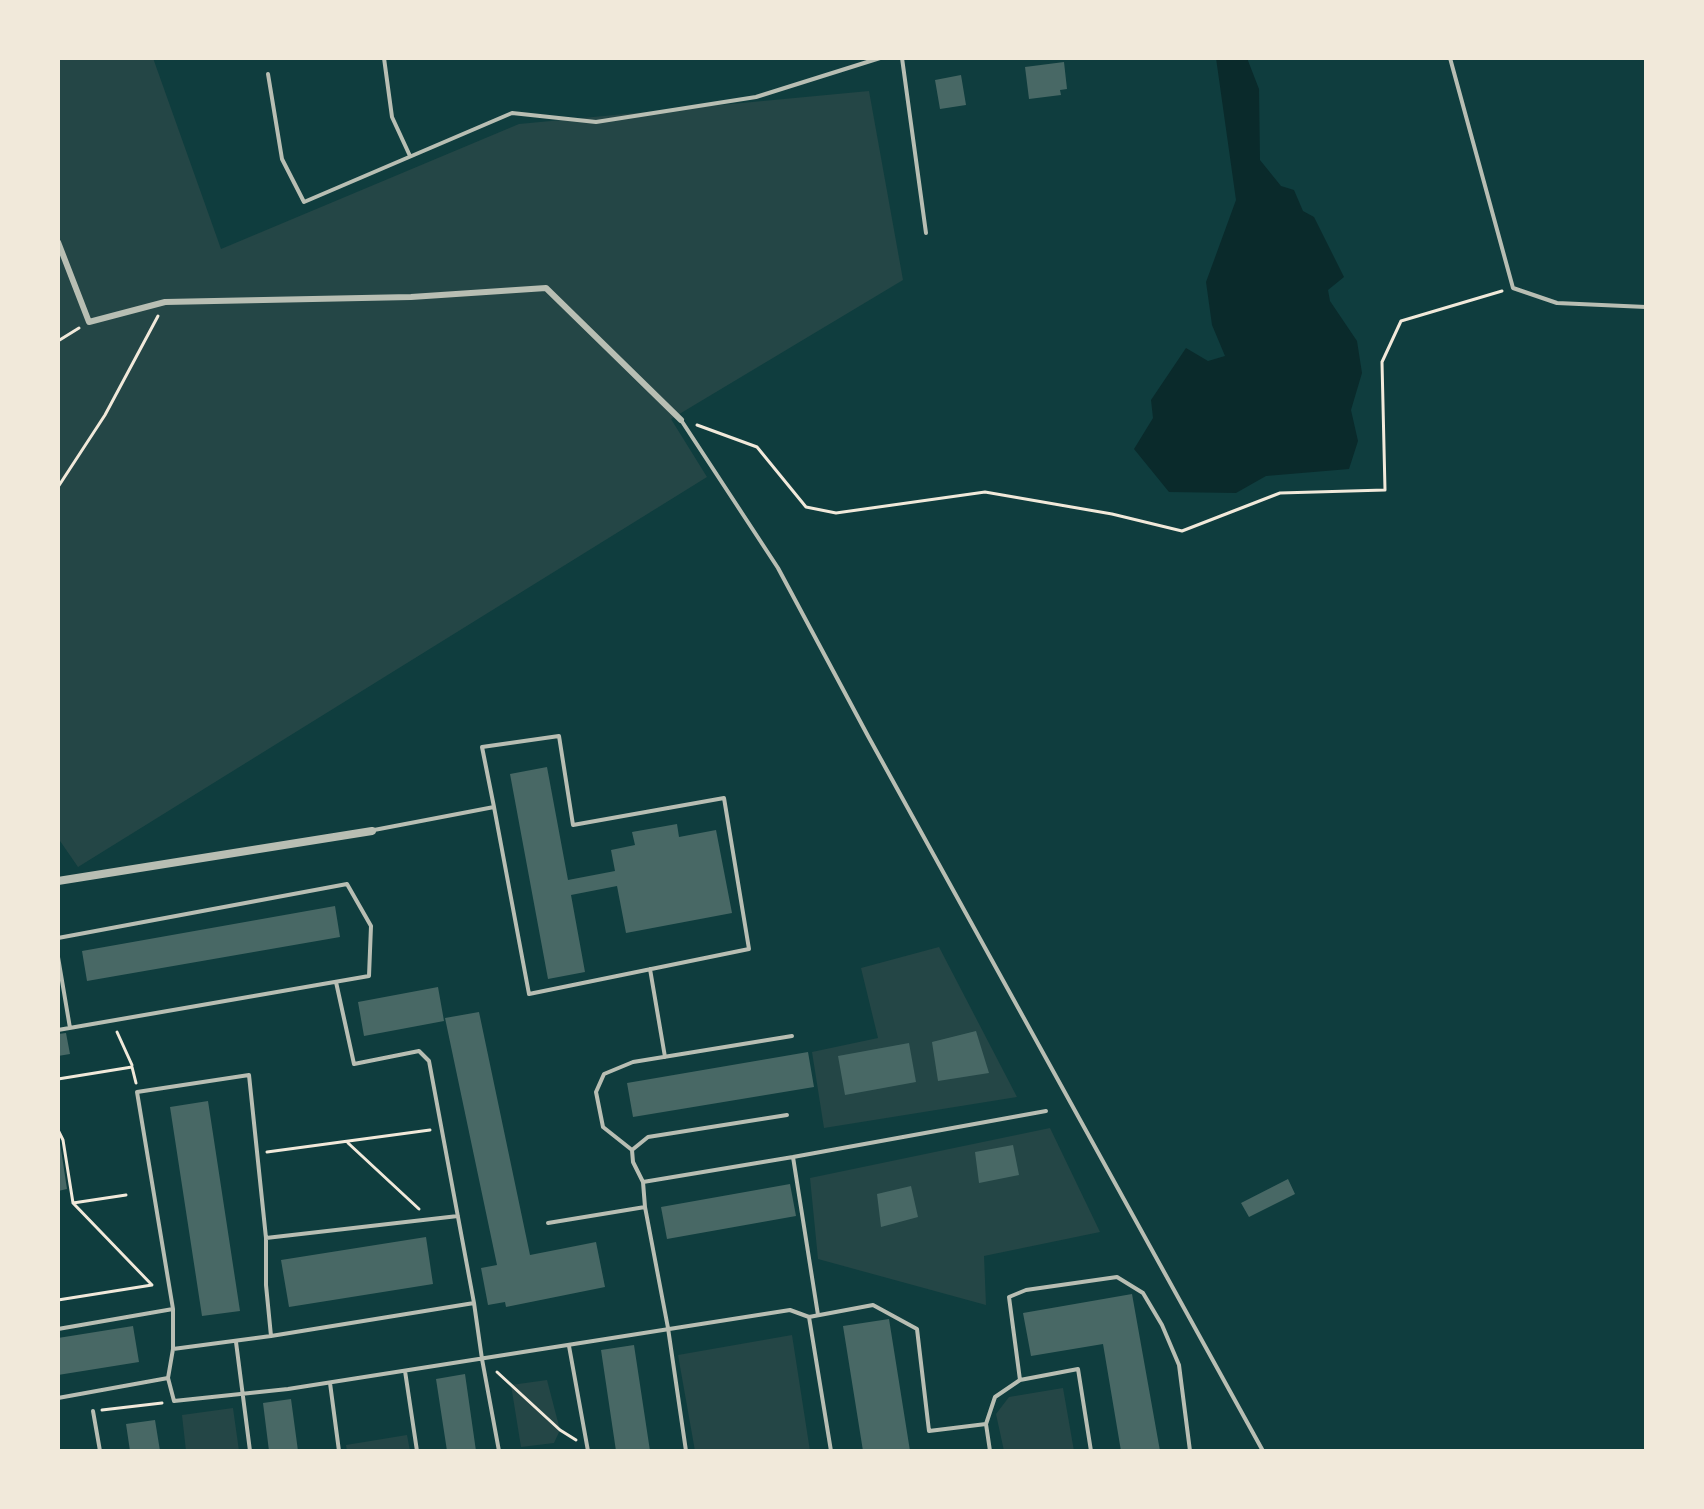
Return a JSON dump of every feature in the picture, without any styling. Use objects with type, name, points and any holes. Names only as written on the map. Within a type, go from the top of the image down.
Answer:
[{"type":"street","points":[[58,242],[89,322],[165,302],[411,297],[546,288],[681,420]]},
{"type":"street","points":[[58,881],[372,831]]},
{"type":"lane","points":[[384,58],[392,117],[410,156]]},
{"type":"lane","points":[[268,74],[282,159],[304,202],[512,113],[596,122],[756,97],[880,58]]},
{"type":"lane","points":[[902,58],[926,233]]},
{"type":"lane","points":[[1450,58],[1513,288],[1557,303],[1646,307]]},
{"type":"lane","points":[[681,420],[778,568],[1263,1451]]},
{"type":"lane","points":[[559,736],[573,825],[724,798],[749,949],[529,994],[494,807],[482,747],[559,736]]},
{"type":"lane","points":[[372,831],[494,807]]},
{"type":"lane","points":[[58,938],[347,884],[371,926],[369,976],[58,1030]]},
{"type":"lane","points":[[58,957],[70,1028]]},
{"type":"lane","points":[[650,969],[665,1057]]},
{"type":"lane","points":[[336,982],[354,1064],[419,1051],[429,1061],[499,1451]]},
{"type":"lane","points":[[686,1451],[643,1182],[633,1162],[632,1150],[603,1127],[596,1092],[604,1074],[633,1062],[792,1036]]},
{"type":"lane","points":[[271,1336],[266,1238],[249,1075],[137,1092],[173,1309],[173,1349],[168,1378],[174,1401],[330,1383],[790,1310],[809,1317],[873,1305],[917,1329],[929,1431],[986,1424]]},
{"type":"lane","points":[[643,1182],[1046,1111]]},
{"type":"lane","points":[[632,1150],[648,1137],[787,1115]]},
{"type":"lane","points":[[793,1157],[818,1315]]},
{"type":"lane","points":[[548,1223],[645,1207]]},
{"type":"lane","points":[[266,1238],[458,1216]]},
{"type":"lane","points":[[1020,1380],[1009,1297],[1026,1290],[1117,1277],[1143,1293],[1162,1325],[1179,1365],[1190,1451]]},
{"type":"lane","points":[[173,1349],[236,1342],[474,1303]]},
{"type":"lane","points":[[58,1329],[173,1309]]},
{"type":"lane","points":[[809,1317],[831,1451]]},
{"type":"lane","points":[[236,1342],[250,1451]]},
{"type":"lane","points":[[569,1346],[588,1448]]},
{"type":"lane","points":[[990,1451],[986,1424],[995,1397],[1020,1380],[1078,1369],[1091,1451]]},
{"type":"lane","points":[[405,1371],[417,1451]]},
{"type":"lane","points":[[58,1398],[168,1378]]},
{"type":"lane","points":[[330,1383],[339,1451]]},
{"type":"lane","points":[[93,1411],[100,1451]]},
{"type":"path","points":[[681,420],[757,447],[806,507],[836,513],[985,492],[1112,514],[1182,531],[1280,493],[1385,490],[1382,362],[1401,321],[1513,288]]},
{"type":"path","points":[[58,487],[105,415],[165,302]]},
{"type":"path","points":[[58,341],[89,322]]},
{"type":"path","points":[[113,1021],[132,1067],[137,1092]]},
{"type":"path","points":[[58,1079],[132,1067]]},
{"type":"path","points":[[58,1129],[63,1140],[73,1203],[152,1285],[58,1300]]},
{"type":"path","points":[[258,1153],[441,1129]]},
{"type":"path","points":[[348,1142],[430,1220]]},
{"type":"path","points":[[73,1203],[126,1195]]},
{"type":"path","points":[[482,1359],[560,1430],[588,1448]]},
{"type":"path","points":[[93,1411],[174,1401]]},
{"type":"shaded area","points":[[58,58],[153,58],[221,249],[519,124],[869,91],[903,280],[671,419],[707,477],[78,867],[58,838]]},
{"type":"shaded area","points":[[1216,58],[1247,58],[1259,89],[1260,160],[1281,186],[1294,190],[1303,211],[1314,217],[1344,277],[1328,290],[1330,301],[1357,341],[1362,373],[1351,410],[1358,441],[1349,469],[1266,476],[1236,493],[1169,492],[1134,449],[1153,418],[1151,400],[1186,348],[1208,361],[1225,356],[1212,325],[1206,282],[1236,200]]},
{"type":"shaded area","points":[[939,947],[1017,1097],[824,1128],[812,1052],[878,1038],[861,968]]},
{"type":"shaded area","points":[[1050,1128],[1100,1232],[984,1256],[986,1305],[818,1259],[810,1178]]},
{"type":"shaded area","points":[[792,1335],[810,1451],[695,1451],[678,1355]]},
{"type":"shaded area","points":[[547,1380],[560,1430],[554,1443],[521,1447],[511,1385]]},
{"type":"shaded area","points":[[1063,1388],[1074,1451],[1004,1451],[996,1414],[1009,1397]]},
{"type":"shaded area","points":[[233,1408],[239,1451],[186,1451],[182,1415]]},
{"type":"shaded area","points":[[407,1435],[410,1451],[347,1451],[346,1445]]},
{"type":"building","points":[[1064,62],[1067,89],[1060,90],[1061,95],[1029,99],[1025,67]]},
{"type":"building","points":[[961,75],[966,105],[940,109],[935,80]]},
{"type":"building","points":[[547,767],[568,880],[615,871],[611,850],[635,845],[632,832],[677,824],[679,837],[716,830],[732,913],[626,933],[617,886],[571,895],[585,972],[548,979],[510,774]]},
{"type":"building","points":[[335,906],[340,937],[87,981],[82,951]]},
{"type":"building","points":[[438,987],[444,1021],[364,1036],[358,1002]]},
{"type":"building","points":[[479,1012],[530,1255],[596,1242],[605,1287],[506,1307],[505,1302],[488,1305],[481,1268],[497,1265],[445,1018]]},
{"type":"building","points":[[976,1031],[989,1073],[938,1081],[932,1042]]},
{"type":"building","points":[[66,1033],[70,1054],[58,1056],[58,1034]]},
{"type":"building","points":[[909,1043],[916,1082],[845,1095],[838,1056]]},
{"type":"building","points":[[808,1052],[814,1087],[633,1117],[627,1083]]},
{"type":"building","points":[[208,1101],[240,1311],[202,1316],[170,1107]]},
{"type":"building","points":[[58,1144],[67,1189],[58,1191]]},
{"type":"building","points":[[1013,1145],[1019,1175],[979,1183],[975,1152]]},
{"type":"building","points":[[1288,1179],[1295,1194],[1249,1217],[1241,1203]]},
{"type":"building","points":[[790,1184],[796,1216],[667,1239],[661,1207]]},
{"type":"building","points":[[911,1186],[918,1217],[881,1227],[877,1194]]},
{"type":"building","points":[[426,1237],[433,1284],[289,1307],[281,1260]]},
{"type":"building","points":[[1132,1294],[1160,1451],[1121,1451],[1103,1344],[1031,1356],[1023,1313]]},
{"type":"building","points":[[889,1319],[910,1451],[863,1451],[843,1326]]},
{"type":"building","points":[[133,1326],[139,1362],[58,1375],[58,1338]]},
{"type":"building","points":[[634,1345],[650,1451],[616,1451],[601,1350]]},
{"type":"building","points":[[465,1374],[476,1451],[447,1451],[436,1379]]},
{"type":"building","points":[[291,1399],[298,1451],[269,1451],[263,1403]]},
{"type":"building","points":[[155,1420],[160,1451],[130,1451],[126,1424]]}]
